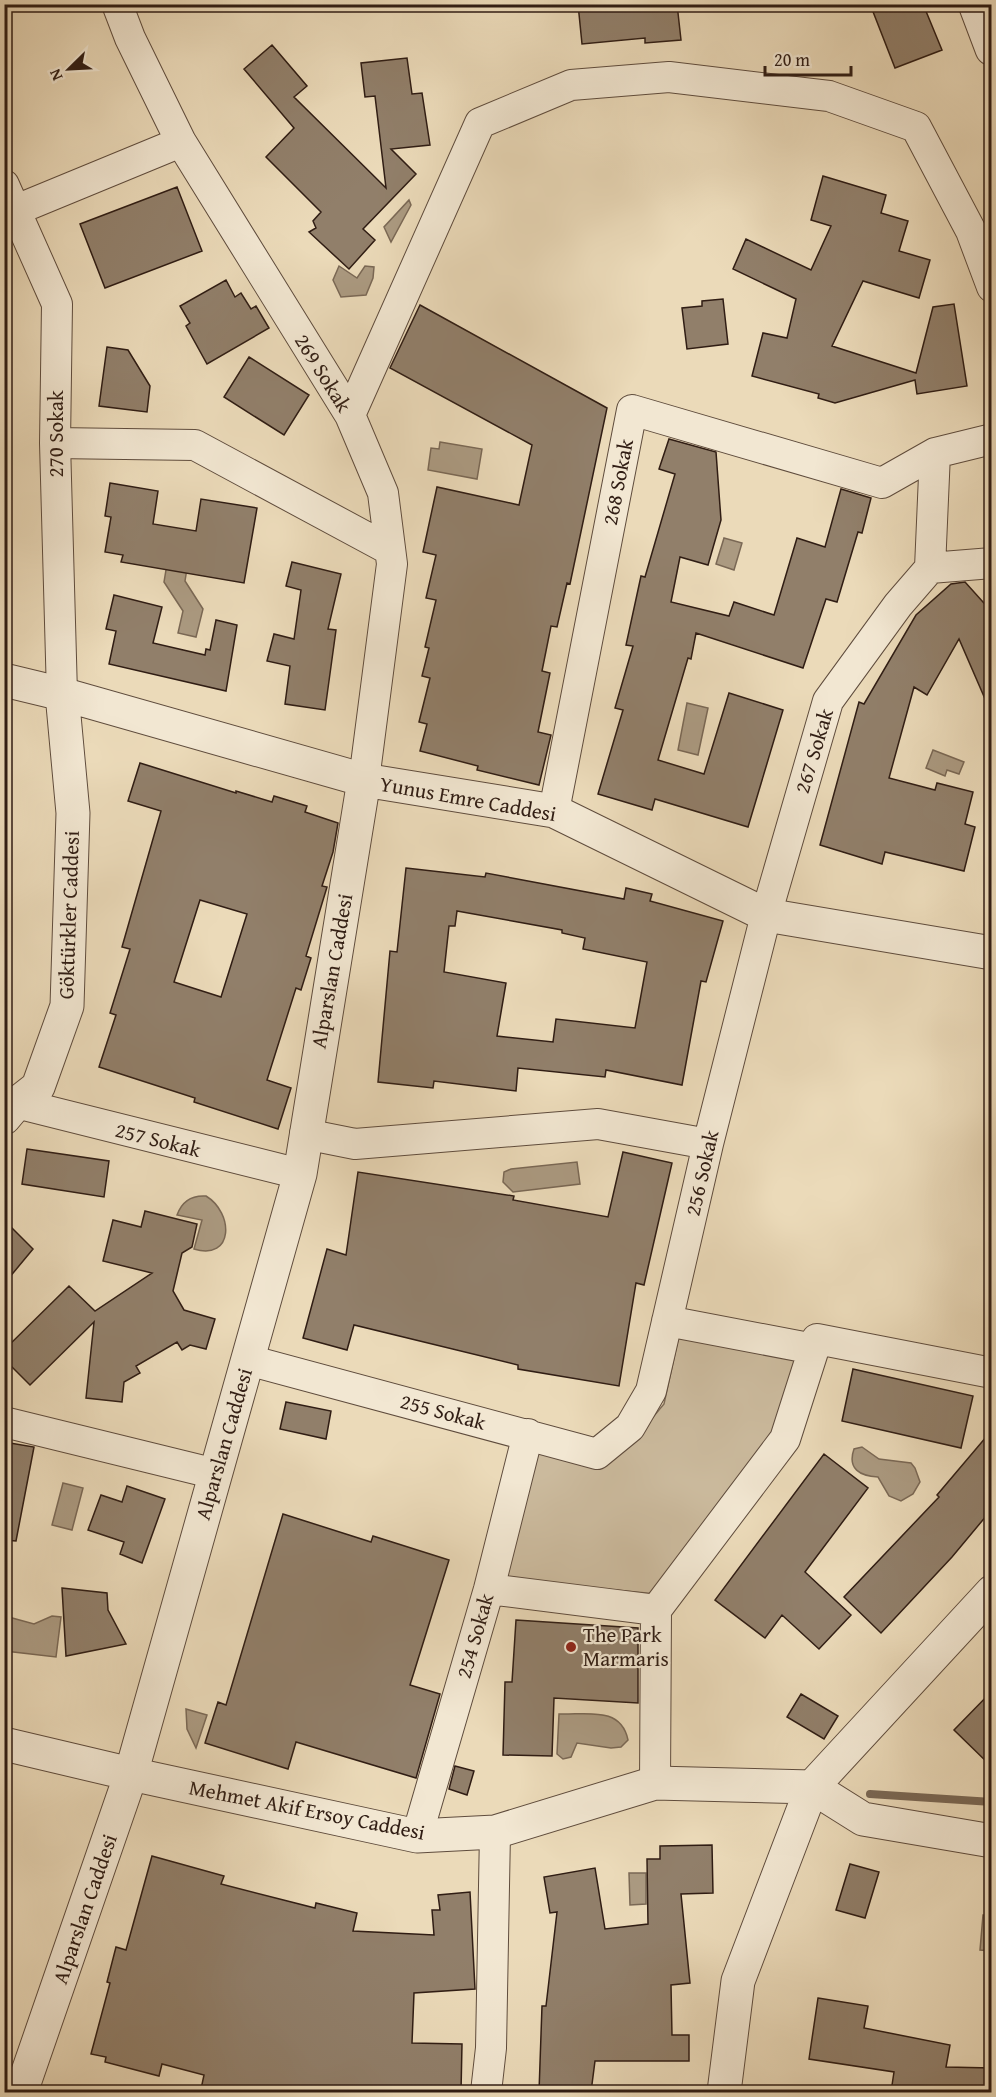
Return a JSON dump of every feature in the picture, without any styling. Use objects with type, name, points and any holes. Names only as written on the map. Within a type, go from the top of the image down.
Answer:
[{"type":"street","name":"269 Sokak","points":[[117,4],[130,38],[181,142],[350,415],[383,493],[392,564],[364,780]]},
{"type":"street","points":[[975,4],[992,49]]},
{"type":"street","points":[[350,415],[480,123],[571,85],[669,77],[830,96],[916,127],[971,231],[992,287]]},
{"type":"street","points":[[10,198],[181,142]]},
{"type":"street","name":"270 Sokak","points":[[10,198],[57,304],[55,443],[62,694]]},
{"type":"street","name":"268 Sokak","points":[[554,811],[632,410],[882,483],[935,453]]},
{"type":"street","points":[[992,439],[935,453],[930,568],[992,563]]},
{"type":"street","points":[[55,443],[195,445],[390,550]]},
{"type":"street","name":"267 Sokak","points":[[766,915],[828,701],[897,605],[930,568]]},
{"type":"street","name":"Yunus Emre Caddesi","points":[[4,680],[62,694],[364,780],[554,811],[766,915],[992,953]]},
{"type":"street","name":"Göktürkler Caddesi","points":[[8,1108],[38,1087],[67,1006],[73,813],[62,694]]},
{"type":"street","name":"Alparslan Caddesi","points":[[19,2092],[131,1774],[300,1174],[364,780]]},
{"type":"street","name":"256 Sokak","points":[[630,1427],[651,1391],[708,1143],[766,915]]},
{"type":"street","name":"257 Sokak","points":[[8,1108],[300,1174]]},
{"type":"street","points":[[305,1134],[355,1144],[598,1124],[708,1143]]},
{"type":"street","points":[[667,1321],[814,1349]]},
{"type":"street","points":[[655,1784],[656,1611],[785,1439],[817,1339],[992,1373]]},
{"type":"street","name":"255 Sokak","points":[[248,1360],[597,1454],[630,1427]]},
{"type":"street","points":[[4,1422],[216,1474]]},
{"type":"street","name":"254 Sokak","points":[[417,1836],[489,1589],[528,1434]]},
{"type":"street","points":[[489,1589],[656,1611]]},
{"type":"street","points":[[724,2092],[738,1981],[812,1787],[992,1592]]},
{"type":"street","name":"Mehmet Akif Ersoy Caddesi","points":[[4,1744],[417,1836],[495,1832],[655,1784],[812,1787]]},
{"type":"street","points":[[812,1787],[863,1819],[992,1841]]},
{"type":"street","points":[[486,2092],[492,2048],[495,1832]]},
{"type":"street","points":[[4,2090],[19,2092]]},
{"type":"shaded area","points":[[409,200],[411,205],[391,242],[384,227]]},
{"type":"shaded area","points":[[339,266],[357,278],[365,266],[374,267],[373,278],[366,295],[341,297],[333,280]]},
{"type":"shaded area","points":[[440,442],[482,449],[477,479],[428,470],[431,448],[439,449]]},
{"type":"shaded area","points":[[724,538],[742,543],[734,570],[716,564]]},
{"type":"shaded area","points":[[169,552],[189,556],[185,581],[203,609],[196,637],[178,633],[183,611],[164,582]]},
{"type":"shaded area","points":[[687,703],[708,708],[698,755],[678,750]]},
{"type":"shaded area","points":[[933,750],[964,762],[959,774],[947,770],[945,776],[926,768]]},
{"type":"shaded area","points":[[577,1162],[580,1184],[513,1192],[503,1182],[504,1172],[511,1169]]},
{"type":"shaded area","points":[[206,1196],[222,1213],[226,1233],[223,1242],[217,1248],[207,1251],[194,1249],[202,1220],[177,1215],[188,1200]]},
{"type":"shaded area","points":[[679,1335],[804,1353],[775,1434],[657,1594],[500,1579],[536,1449],[634,1440],[664,1404]]},
{"type":"shaded area","points":[[862,1447],[879,1459],[911,1463],[920,1482],[913,1494],[901,1501],[889,1496],[878,1477],[866,1475],[857,1470],[852,1462],[852,1456],[854,1449]]},
{"type":"shaded area","points":[[63,1483],[83,1488],[72,1530],[52,1525]]},
{"type":"shaded area","points":[[5,1616],[34,1624],[52,1616],[61,1617],[56,1657],[5,1651]]},
{"type":"shaded area","points":[[186,1709],[207,1715],[196,1748],[187,1729]]},
{"type":"shaded area","points":[[559,1714],[591,1714],[610,1717],[624,1729],[628,1740],[621,1747],[611,1748],[577,1743],[571,1757],[563,1759],[557,1754]]},
{"type":"shaded area","points":[[629,1873],[646,1873],[646,1904],[630,1905]]},
{"type":"shaded area","points":[[983,1915],[991,1916],[991,1951],[980,1950]]},
{"type":"building","points":[[578,4],[677,4],[681,40],[645,43],[645,38],[582,44]]},
{"type":"building","points":[[870,4],[923,4],[942,50],[895,68]]},
{"type":"building","points":[[272,45],[307,86],[294,97],[386,188],[375,96],[365,97],[361,63],[407,58],[412,94],[422,93],[430,145],[391,149],[416,174],[363,229],[375,240],[349,269],[309,232],[316,228],[313,221],[321,212],[266,157],[294,128],[244,69]]},
{"type":"building","points":[[823,176],[886,195],[881,213],[908,221],[899,251],[930,260],[919,298],[863,281],[832,346],[916,373],[933,307],[954,304],[967,386],[917,394],[915,380],[835,403],[818,398],[819,394],[752,376],[763,333],[787,338],[796,299],[733,269],[746,239],[811,270],[831,226],[811,220]]},
{"type":"building","points":[[177,187],[202,251],[105,288],[80,224]]},
{"type":"building","points":[[226,280],[235,297],[241,293],[251,309],[256,306],[269,328],[207,364],[186,326],[190,323],[180,306]]},
{"type":"building","points":[[723,299],[728,344],[687,349],[682,308],[702,306],[702,301]]},
{"type":"building","points":[[420,305],[607,408],[570,584],[567,583],[557,627],[551,626],[542,671],[550,673],[538,732],[551,735],[539,785],[477,770],[478,766],[420,751],[427,724],[419,722],[430,678],[422,676],[429,648],[425,647],[436,600],[426,598],[436,555],[423,552],[437,487],[519,505],[532,445],[390,368]]},
{"type":"building","points":[[107,347],[128,350],[150,386],[147,412],[99,406]]},
{"type":"building","points":[[249,357],[309,395],[284,435],[224,397]]},
{"type":"building","points":[[669,439],[716,452],[721,520],[708,565],[680,557],[671,602],[729,616],[734,602],[774,615],[797,538],[825,547],[841,489],[871,498],[862,533],[858,532],[837,602],[826,599],[803,668],[696,633],[691,659],[688,658],[658,760],[704,774],[729,693],[783,710],[748,827],[655,799],[652,810],[598,794],[623,710],[615,708],[633,646],[626,645],[641,576],[645,577],[675,474],[659,469]]},
{"type":"building","points":[[110,483],[158,491],[153,524],[196,531],[201,499],[257,508],[244,583],[121,562],[123,555],[105,552],[111,517],[105,516]]},
{"type":"building","points":[[292,562],[341,574],[328,629],[336,630],[325,710],[285,704],[290,666],[267,661],[274,634],[294,639],[301,590],[286,586]]},
{"type":"building","points":[[965,582],[992,612],[992,715],[959,639],[927,695],[914,687],[889,778],[935,790],[937,783],[973,792],[965,824],[975,827],[964,871],[885,852],[882,864],[820,845],[859,702],[864,704],[916,615],[951,584]]},
{"type":"building","points":[[114,595],[162,607],[153,643],[205,655],[206,649],[210,650],[216,620],[237,625],[226,691],[109,664],[116,631],[106,629]]},
{"type":"building","points":[[140,763],[236,793],[236,791],[272,802],[274,796],[307,806],[305,812],[338,823],[333,852],[322,886],[327,887],[306,956],[311,958],[301,990],[296,988],[267,1080],[291,1088],[278,1129],[194,1102],[195,1098],[99,1067],[116,1015],[110,1013],[130,949],[122,947],[161,811],[128,801]],"holes":[[[200,900],[247,914],[221,997],[174,982]]]},
{"type":"building","points":[[406,868],[485,877],[486,873],[624,899],[626,888],[652,894],[650,901],[723,921],[706,982],[701,981],[682,1085],[606,1070],[605,1077],[518,1068],[516,1091],[434,1081],[433,1088],[378,1082],[390,951],[397,952]],"holes":[[[457,911],[562,930],[562,933],[585,938],[583,949],[647,962],[635,1028],[556,1019],[553,1042],[497,1036],[506,983],[444,972],[449,926],[455,926]]]},
{"type":"building","points":[[27,1149],[109,1161],[104,1197],[22,1184]]},
{"type":"building","points":[[623,1152],[672,1163],[644,1285],[636,1283],[619,1386],[518,1369],[518,1365],[354,1325],[347,1350],[303,1338],[327,1249],[346,1255],[358,1172],[514,1196],[513,1200],[608,1217]]},
{"type":"building","points":[[145,1211],[197,1224],[192,1247],[182,1253],[173,1291],[184,1310],[215,1319],[206,1349],[190,1345],[182,1350],[177,1342],[136,1366],[140,1373],[124,1382],[122,1402],[86,1398],[94,1322],[30,1385],[4,1359],[4,1350],[69,1286],[95,1311],[152,1273],[103,1261],[113,1220],[141,1227]]},
{"type":"building","points":[[4,1220],[33,1249],[4,1284]]},
{"type":"building","points":[[853,1369],[973,1396],[961,1448],[842,1421]]},
{"type":"building","points":[[286,1402],[331,1411],[326,1439],[280,1429]]},
{"type":"building","points":[[992,1430],[992,1509],[952,1557],[881,1633],[844,1597],[939,1497],[937,1495]]},
{"type":"building","points":[[4,1442],[34,1447],[16,1541],[4,1540]]},
{"type":"building","points":[[824,1454],[868,1488],[805,1572],[851,1615],[819,1649],[782,1615],[765,1638],[715,1600]]},
{"type":"building","points":[[127,1486],[165,1499],[142,1563],[120,1554],[124,1542],[88,1530],[101,1495],[122,1502]]},
{"type":"building","points":[[283,1514],[371,1542],[373,1536],[449,1560],[410,1685],[440,1694],[416,1778],[296,1742],[288,1769],[205,1743],[218,1702],[226,1705]]},
{"type":"building","points":[[62,1588],[107,1593],[108,1610],[126,1644],[66,1656]]},
{"type":"building","points":[[516,1620],[638,1628],[638,1703],[554,1698],[552,1756],[503,1755],[505,1682],[512,1682]]},
{"type":"building","points":[[992,1691],[992,1767],[954,1730]]},
{"type":"building","points":[[801,1694],[838,1716],[824,1739],[787,1717]]},
{"type":"building","points":[[455,1766],[474,1771],[467,1795],[449,1789]]},
{"type":"building","points":[[712,1845],[713,1893],[681,1894],[690,1983],[671,1985],[672,2035],[689,2035],[689,2061],[595,2061],[591,2092],[539,2092],[542,2006],[546,2006],[557,1912],[550,1913],[544,1877],[595,1868],[605,1929],[648,1924],[647,1859],[660,1859],[660,1846]]},
{"type":"building","points":[[152,1856],[224,1876],[221,1884],[315,1908],[316,1903],[357,1913],[353,1931],[434,1935],[432,1910],[440,1910],[438,1895],[470,1892],[475,1989],[414,1993],[412,2043],[462,2044],[461,2092],[388,2089],[388,2092],[222,2092],[201,2089],[204,2075],[162,2064],[159,2076],[105,2062],[106,2057],[91,2054],[110,1983],[107,1982],[116,1947],[126,1950]]},
{"type":"building","points":[[850,1864],[879,1872],[865,1918],[836,1910]]},
{"type":"building","points":[[818,1998],[868,2006],[864,2028],[950,2045],[946,2067],[992,2068],[992,2092],[891,2092],[894,2072],[809,2059]]},
{"type":"waterway","points":[[870,1794],[992,1802]]},
{"type":"place","name":"The Park Marmaris","points":[[571,1647]]}]
